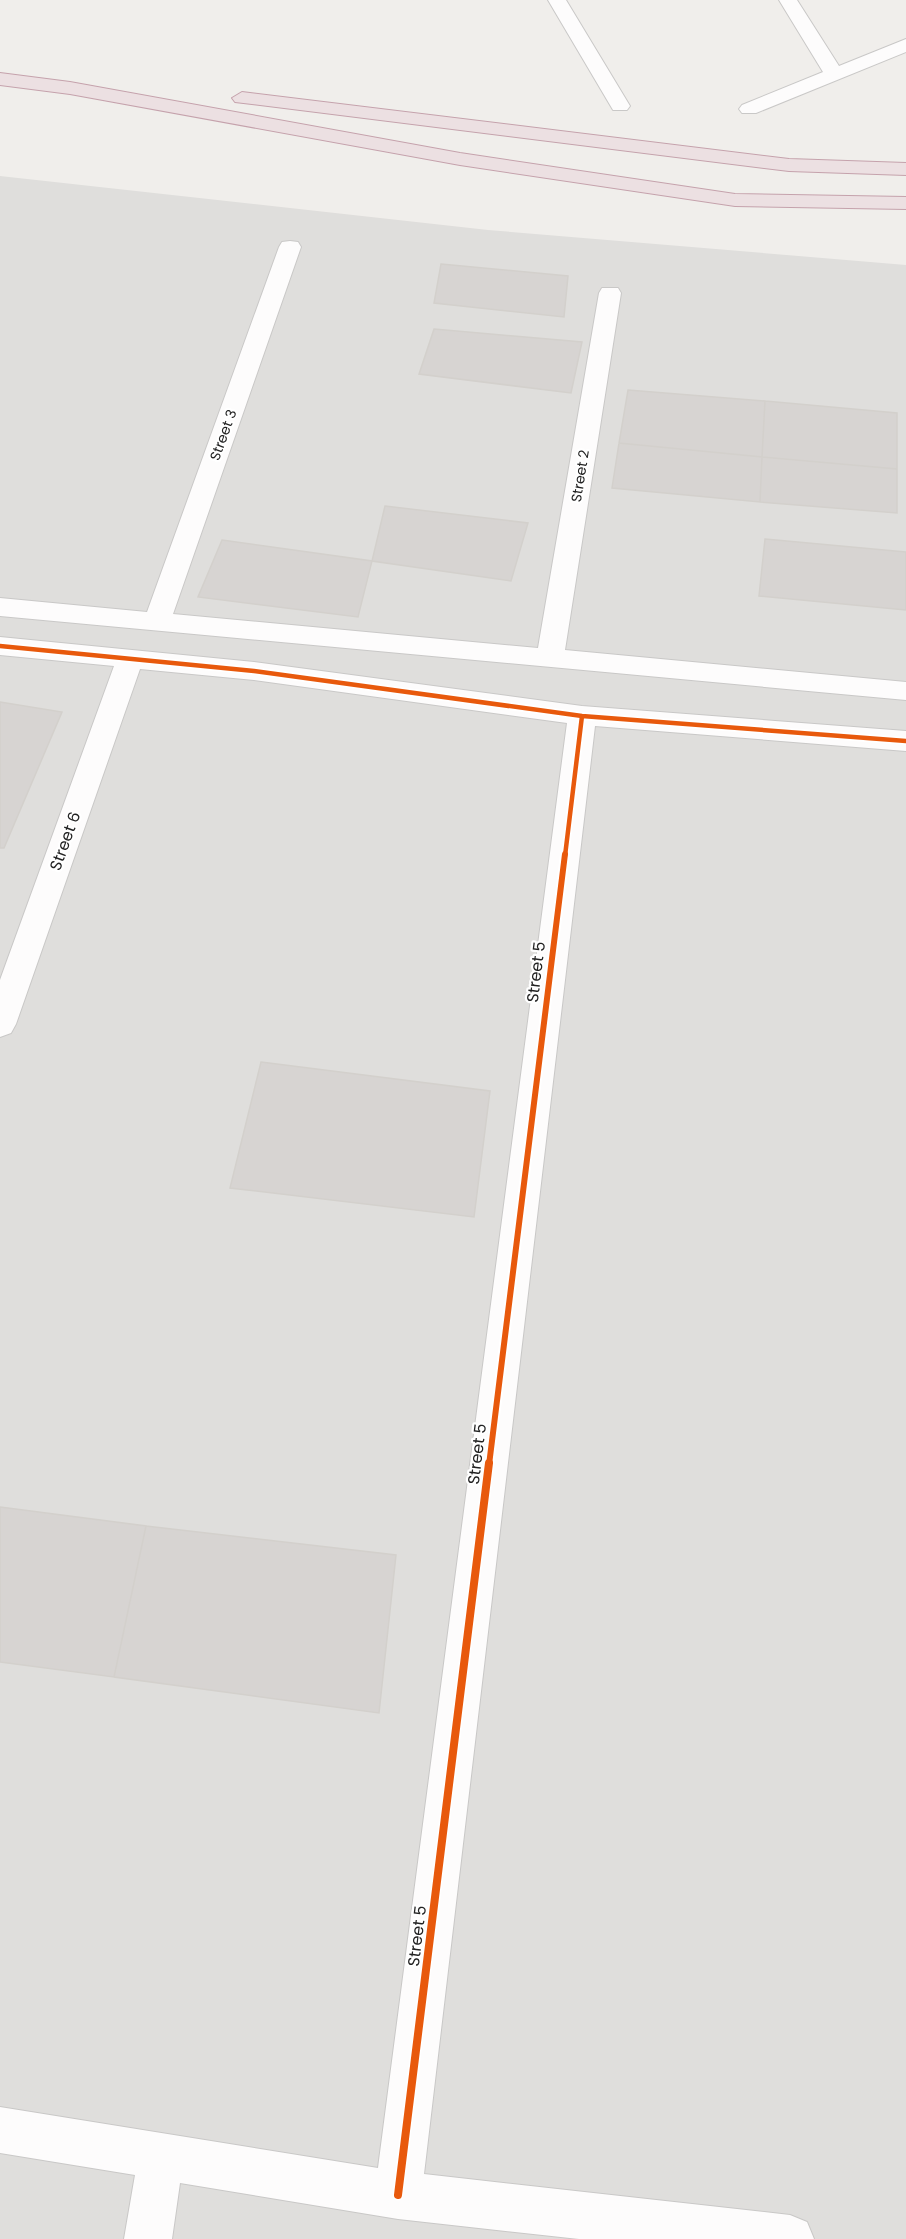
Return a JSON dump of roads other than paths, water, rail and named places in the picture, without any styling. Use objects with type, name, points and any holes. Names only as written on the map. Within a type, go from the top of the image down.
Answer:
[{"type":"highway","points":[[0,63],[197,91]]},
{"type":"highway","points":[[0,79],[70,88],[460,159],[735,200],[906,202]]},
{"type":"highway","points":[[220,94],[789,165],[906,169]]},
{"type":"street","points":[[557,0],[620,106]]},
{"type":"street","points":[[788,0],[835,75]]},
{"type":"street","points":[[749,109],[906,45]]},
{"type":"street","name":"Street 3","points":[[157,622],[290,247]]},
{"type":"street","name":"Street 2","points":[[550,659],[610,293]]},
{"type":"street","points":[[0,607],[906,691]]},
{"type":"street","points":[[254,671],[265,633]]},
{"type":"street","points":[[0,646],[254,671],[582,716],[906,741]]},
{"type":"street","name":"Street 6","points":[[0,1024],[130,659]]},
{"type":"street","name":"Street 5","points":[[398,2195],[582,716]]},
{"type":"street","points":[[0,2130],[398,2195],[790,2239]]},
{"type":"street","points":[[148,2239],[161,2156]]}]
